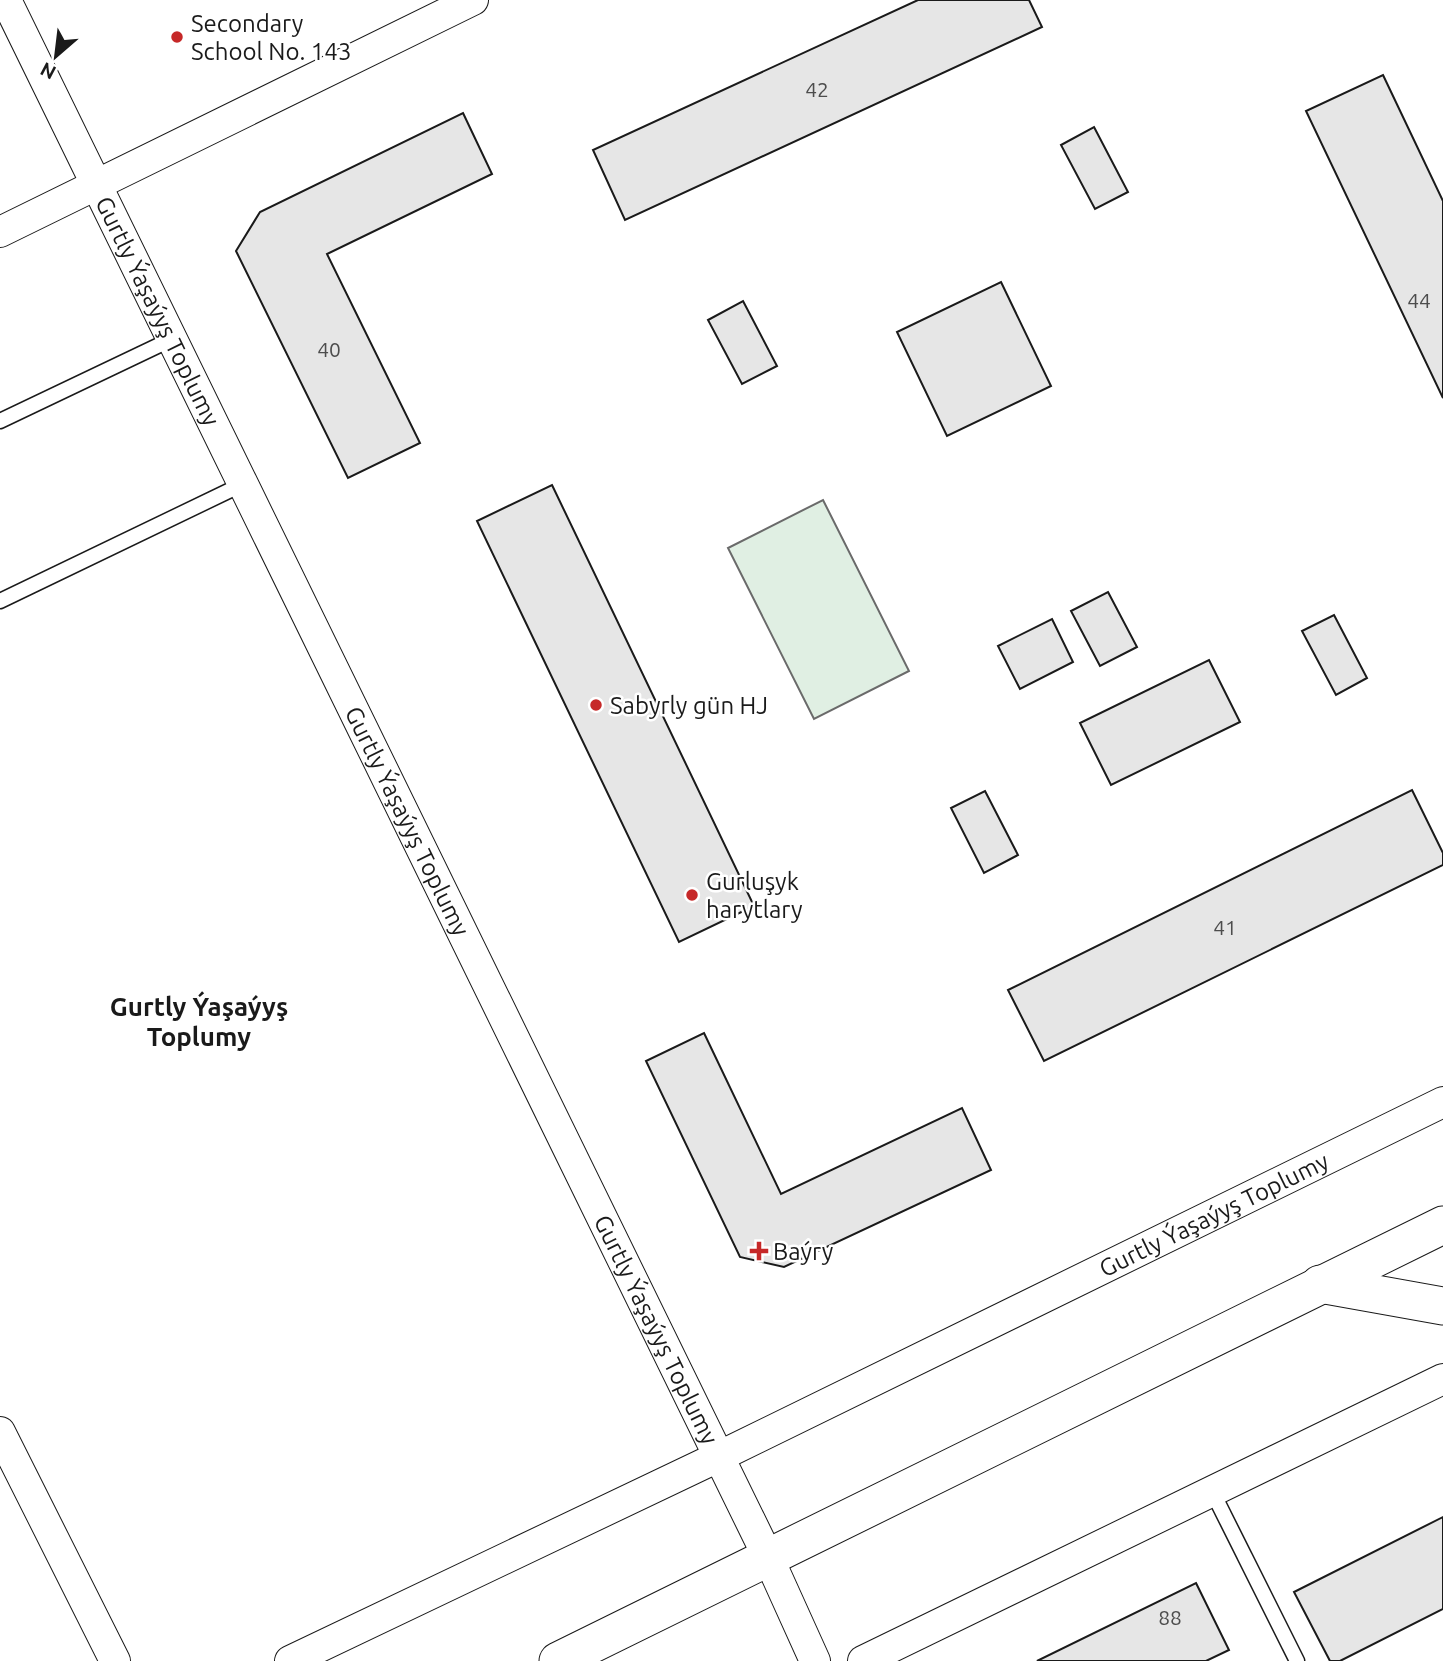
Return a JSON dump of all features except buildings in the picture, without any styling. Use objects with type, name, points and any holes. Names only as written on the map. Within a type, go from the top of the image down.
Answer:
[{"type":"street","name":"Gurtly Ýaşaýyş Toplumy","points":[[6,0],[768,1557],[815,1661]]},
{"type":"street","name":"Gurtly Ýaşaýyş Toplumy","points":[[0,232],[473,0]]},
{"type":"street","name":"Gurtly Ýaşaýyş Toplumy","points":[[290,1661],[718,1457],[1443,1102]]},
{"type":"street","points":[[558,1661],[1443,1225]]},
{"type":"street","points":[[1320,1284],[1443,1306]]},
{"type":"street","points":[[863,1661],[1443,1379]]},
{"type":"street","points":[[0,1432],[115,1661]]},
{"type":"lane","points":[[0,421],[172,340]]},
{"type":"lane","points":[[0,601],[243,484]]},
{"type":"lane","points":[[1212,1491],[1297,1661]]},
{"type":"green space","points":[[823,500],[909,671],[814,719],[728,548]]},
{"type":"place","name":"Secondary School No. 143","points":[[177,37]]},
{"type":"place","name":"Sabyrly gün HJ","points":[[596,705]]},
{"type":"place","name":"Gurluşyk harytlary","points":[[692,895]]},
{"type":"place","name":"Baýry","points":[[759,1251]]},
{"type":"district","name":"Gurtly Ýaşaýyş Toplumy","points":[[199,1021]]}]
